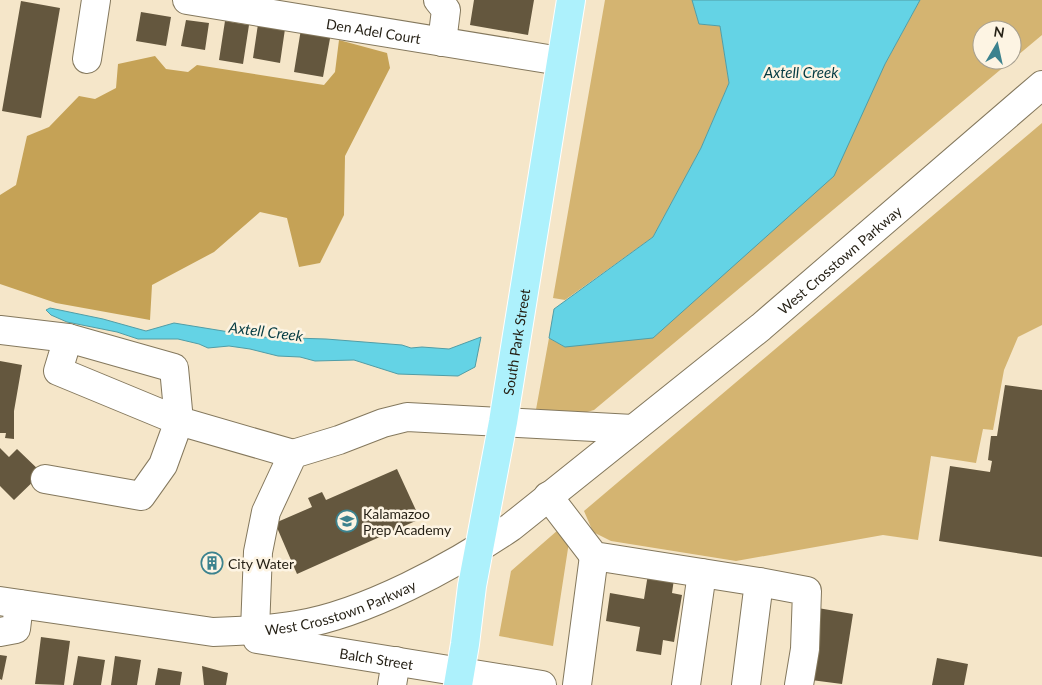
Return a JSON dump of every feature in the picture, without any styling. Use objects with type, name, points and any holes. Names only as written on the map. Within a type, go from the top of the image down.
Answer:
[{"type":"main road","name":"South Park Street","points":[[458,678],[465,644],[472,586],[481,548],[503,422],[571,0]]},
{"type":"street","points":[[87,59],[96,0]]},
{"type":"street","name":"Den Adel Court","points":[[187,0],[560,61]]},
{"type":"street","points":[[438,0],[446,10],[442,42]]},
{"type":"street","name":"West Crosstown Parkway","points":[[10,602],[213,632],[256,630],[297,625],[350,610],[448,566],[481,548],[761,327],[1042,85]]},
{"type":"street","points":[[0,330],[68,338],[174,368],[179,420],[163,465],[141,496],[46,479]]},
{"type":"street","points":[[68,338],[58,370],[179,420],[293,454],[339,440],[383,423],[407,417],[633,429]]},
{"type":"street","points":[[256,630],[258,552],[266,512],[293,454]]},
{"type":"street","points":[[548,496],[594,556],[807,591],[805,649],[799,685]]},
{"type":"street","points":[[577,685],[594,556]]},
{"type":"street","points":[[686,685],[702,573]]},
{"type":"street","points":[[746,685],[759,582]]},
{"type":"street","points":[[0,632],[16,629],[10,602]]},
{"type":"street","name":"Balch Street","points":[[213,632],[394,673],[542,685]]},
{"type":"shaded area","points":[[605,0],[692,0],[699,24],[720,26],[729,83],[701,148],[653,237],[565,300],[553,298]]},
{"type":"shaded area","points":[[920,0],[1042,0],[1042,35],[1022,52],[1022,20],[972,20],[972,70],[1000,70],[594,410],[573,416],[535,415],[549,338],[565,347],[885,64]]},
{"type":"shaded area","points":[[339,40],[387,53],[390,68],[345,156],[344,215],[320,263],[299,267],[287,218],[260,212],[214,252],[152,285],[150,320],[56,303],[0,284],[0,195],[16,185],[27,136],[49,127],[79,96],[95,99],[116,88],[118,64],[155,56],[166,69],[188,72],[197,65],[324,85],[335,72]]},
{"type":"shaded area","points":[[1042,123],[1042,325],[1018,337],[1004,370],[993,430],[983,429],[976,463],[931,456],[918,540],[883,535],[736,561],[611,541],[593,532],[584,511]]},
{"type":"shaded area","points":[[558,530],[569,542],[553,646],[499,636],[511,571]]},
{"type":"water","name":"Axtell Creek","points":[[692,0],[920,0],[885,64],[834,176],[653,338],[565,347],[549,338],[554,309],[653,237],[701,148],[729,83],[720,26],[699,24]]},
{"type":"water","points":[[50,308],[103,319],[146,331],[174,323],[260,337],[326,339],[402,345],[411,348],[449,349],[481,337],[475,367],[458,376],[398,374],[354,360],[315,361],[229,346],[208,348],[178,339],[138,339],[117,332],[67,322],[51,315],[46,310]]},
{"type":"building","points":[[474,0],[534,0],[528,35],[470,25]]},
{"type":"building","points":[[21,1],[60,8],[41,118],[2,111]]},
{"type":"building","points":[[141,12],[171,17],[166,46],[136,41]]},
{"type":"building","points":[[186,20],[209,23],[205,50],[181,46]]},
{"type":"building","points":[[225,21],[249,25],[243,64],[219,60]]},
{"type":"building","points":[[258,24],[285,29],[280,63],[253,58]]},
{"type":"building","points":[[301,29],[331,33],[323,77],[294,72]]},
{"type":"building","points":[[0,361],[22,365],[14,411],[14,439],[5,438],[6,433],[0,433]]},
{"type":"building","points":[[1005,385],[1042,390],[1042,557],[939,541],[950,466],[990,472],[992,461],[988,460],[991,436],[997,436]]},
{"type":"building","points":[[0,448],[9,457],[17,449],[42,473],[14,500],[0,486]]},
{"type":"building","name":"Kalamazoo Prep Academy","points":[[397,469],[420,519],[297,574],[275,523],[312,507],[308,498],[322,492],[326,500]]},
{"type":"building","name":"City Water","points":[[206,556],[220,558],[218,571],[204,569]]},
{"type":"building","points":[[648,574],[674,579],[672,593],[682,595],[674,642],[663,640],[661,655],[636,651],[640,627],[606,621],[610,593],[644,599]]},
{"type":"building","points":[[812,607],[853,614],[842,684],[811,680]]},
{"type":"building","points":[[41,637],[70,641],[64,685],[35,684]]},
{"type":"building","points":[[0,655],[7,656],[2,680],[0,679]]},
{"type":"building","points":[[78,656],[105,660],[101,685],[73,685]]},
{"type":"building","points":[[115,656],[141,660],[137,685],[111,685]]},
{"type":"building","points":[[937,658],[968,664],[964,685],[932,685]]},
{"type":"building","points":[[202,666],[228,673],[226,685],[204,685]]},
{"type":"building","points":[[158,668],[182,672],[180,685],[155,685]]},
{"type":"place","name":"Kalamazoo Prep Academy","points":[[347,521]]},
{"type":"place","name":"City Water","points":[[212,563]]}]
